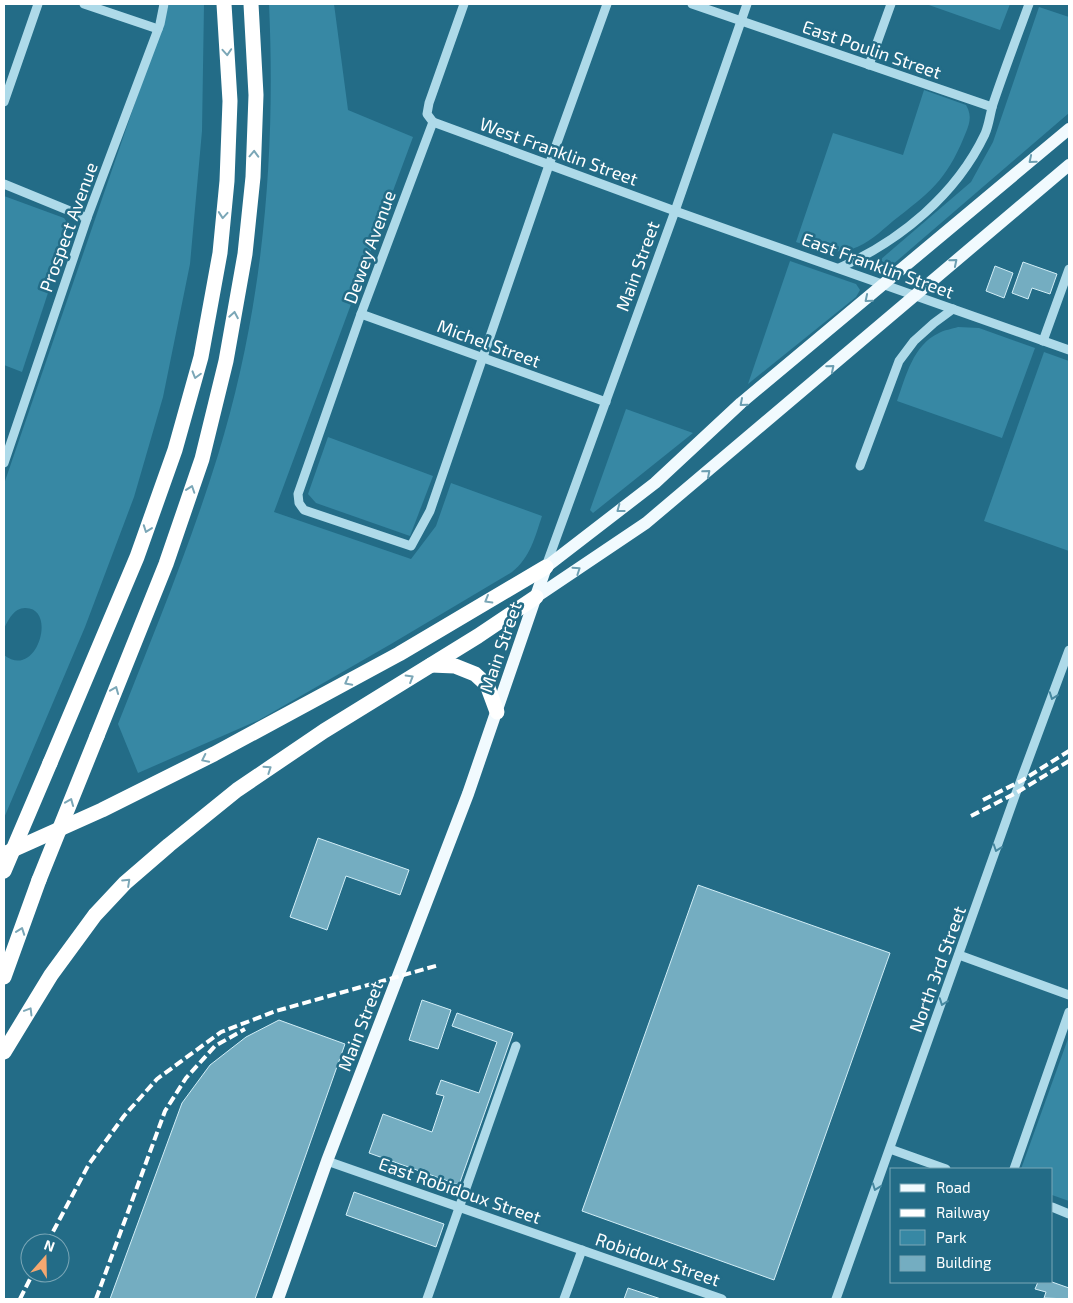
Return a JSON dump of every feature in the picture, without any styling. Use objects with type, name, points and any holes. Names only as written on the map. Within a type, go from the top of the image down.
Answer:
[{"type":"highway","points":[[4,871],[137,557],[175,450],[201,357],[220,253],[226,181],[230,101],[224,4]]},
{"type":"highway","points":[[4,977],[40,880],[169,555],[202,459],[226,361],[245,254],[253,177],[256,95],[251,4]]},
{"type":"highway","points":[[4,854],[102,810],[214,754],[398,654],[546,567]]},
{"type":"highway","points":[[4,1052],[51,975],[95,915],[124,884],[237,790],[324,731],[478,636],[536,597]]},
{"type":"highway","points":[[431,665],[455,666],[475,674],[488,685],[496,712]]},
{"type":"main road","points":[[546,567],[655,482],[741,404],[1069,129]]},
{"type":"main road","points":[[536,597],[646,523],[1069,165]]},
{"type":"main road","name":"Main Street","points":[[278,1299],[327,1161],[468,794],[546,567]]},
{"type":"street","points":[[4,102],[38,4]]},
{"type":"street","points":[[84,4],[158,29]]},
{"type":"street","name":"Prospect Avenue","points":[[4,463],[87,218],[158,29],[164,4]]},
{"type":"street","name":"Dewey Avenue","points":[[464,4],[428,103],[427,114],[432,122],[361,314],[298,494],[299,503],[304,510],[411,546],[430,511],[483,358]]},
{"type":"street","points":[[483,358],[549,165],[607,4]]},
{"type":"street","name":"East Poulin Street","points":[[692,4],[992,107]]},
{"type":"street","name":"Main Street","points":[[546,567],[747,4]]},
{"type":"street","points":[[869,65],[891,4]]},
{"type":"street","points":[[839,268],[864,257],[899,234],[935,204],[954,185],[969,164],[986,132],[992,107],[1029,4]]},
{"type":"street","name":"West Franklin Street","points":[[432,122],[675,210]]},
{"type":"street","points":[[4,184],[87,218]]},
{"type":"street","name":"East Franklin Street","points":[[675,210],[1069,350]]},
{"type":"street","points":[[1043,341],[1069,269]]},
{"type":"street","points":[[860,466],[899,361],[914,341],[953,309]]},
{"type":"street","name":"Michel Street","points":[[361,314],[606,402]]},
{"type":"street","name":"North 3rd Street","points":[[836,1299],[1069,650]]},
{"type":"street","points":[[959,955],[1069,995]]},
{"type":"street","points":[[1014,1168],[1069,1012]]},
{"type":"street","points":[[427,1299],[516,1046]]},
{"type":"street","points":[[890,1149],[943,1168]]},
{"type":"street","name":"East Robidoux Street","points":[[327,1161],[582,1250]]},
{"type":"street","points":[[1053,1207],[1069,1214]]},
{"type":"street","points":[[564,1299],[582,1250]]},
{"type":"street","name":"Robidoux Street","points":[[582,1250],[722,1299]]},
{"type":"green space","points":[[169,4],[204,4],[202,131],[190,264],[163,397],[134,497],[85,627],[4,818],[4,655],[16,660],[26,658],[34,651],[42,629],[40,619],[35,611],[25,608],[15,612],[4,629],[4,484]]},
{"type":"green space","points":[[269,4],[334,4],[348,110],[413,137],[274,512],[411,559],[436,526],[451,483],[542,516],[528,554],[512,572],[259,720],[138,773],[118,724],[183,557],[218,455],[246,344],[256,288],[268,175],[271,61]]},
{"type":"green space","points":[[926,4],[1010,4],[1000,30]]},
{"type":"green space","points":[[1039,7],[1069,17],[1069,113],[891,266],[880,260],[971,182],[993,142]]},
{"type":"green space","points":[[924,90],[966,105],[970,117],[966,133],[943,176],[927,194],[869,241],[858,247],[845,251],[831,251],[796,242],[833,133],[903,155]]},
{"type":"green space","points":[[4,196],[64,218],[68,224],[67,235],[22,372],[4,365]]},
{"type":"green space","points":[[790,261],[856,284],[860,290],[856,297],[748,384]]},
{"type":"green space","points":[[958,327],[979,328],[1035,348],[1002,438],[897,401],[907,372],[923,345],[930,338],[941,332]]},
{"type":"green space","points":[[1044,352],[1069,361],[1069,551],[984,521]]},
{"type":"green space","points":[[626,409],[693,433],[593,513],[590,510]]},
{"type":"green space","points":[[328,437],[433,476],[410,536],[316,503],[308,494]]},
{"type":"green space","points":[[1069,1036],[1069,1201],[1053,1195],[1053,1168],[1021,1168]]},
{"type":"building","points":[[1023,262],[1057,274],[1050,294],[1032,288],[1028,299],[1012,293]]},
{"type":"building","points":[[995,266],[1013,273],[1004,298],[986,291]]},
{"type":"building","points":[[318,838],[409,870],[400,895],[346,876],[327,930],[290,917]]},
{"type":"building","points":[[698,885],[890,953],[774,1280],[582,1211]]},
{"type":"building","points":[[422,1000],[451,1010],[438,1049],[409,1040]]},
{"type":"building","points":[[457,1013],[513,1033],[459,1185],[369,1153],[383,1114],[432,1132],[444,1096],[436,1094],[441,1080],[479,1093],[497,1042],[452,1026]]},
{"type":"building","points":[[279,1020],[345,1044],[255,1299],[110,1299],[182,1103],[210,1065],[246,1037]]},
{"type":"building","points":[[354,1192],[444,1224],[436,1247],[346,1215]]},
{"type":"building","points":[[1053,1282],[1069,1288],[1069,1299],[1044,1298],[1046,1292],[1035,1289],[1038,1283]]},
{"type":"building","points":[[628,1288],[661,1299],[624,1299]]},
{"type":"railway","points":[[983,800],[1021,781],[1069,751]]},
{"type":"railway","points":[[971,816],[1016,793],[1069,761]]},
{"type":"railway","points":[[52,1233],[89,1164],[124,1116],[157,1079],[221,1032],[276,1011],[439,965]]},
{"type":"railway","points":[[96,1299],[165,1111],[186,1078],[215,1046],[245,1029]]},
{"type":"railway","points":[[20,1299],[28,1283]]}]
